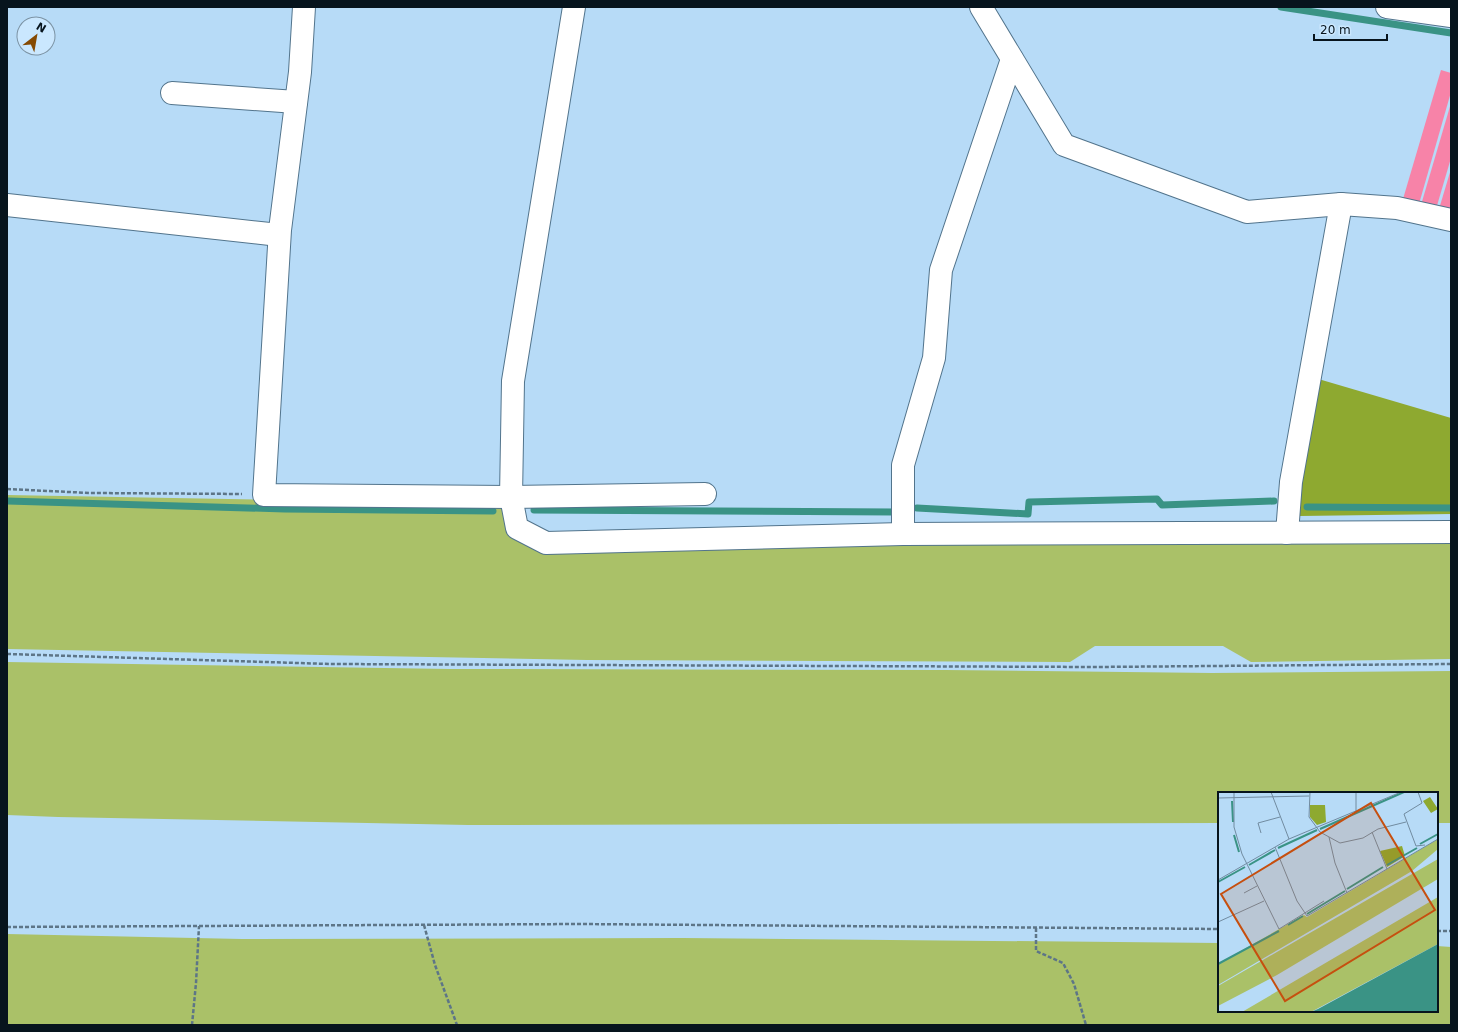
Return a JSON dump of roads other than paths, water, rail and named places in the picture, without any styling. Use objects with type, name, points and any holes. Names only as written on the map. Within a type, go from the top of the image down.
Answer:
[{"type":"street","points":[[304,7],[300,72],[279,235],[264,495],[511,497],[705,494]]},
{"type":"street","points":[[574,7],[513,381],[511,497],[518,528],[546,543],[903,534],[1451,532]]},
{"type":"street","points":[[981,7],[1064,145],[1247,212],[1341,204],[1397,208],[1451,220]]},
{"type":"street","points":[[1387,7],[1451,16]]},
{"type":"street","points":[[903,534],[903,465],[934,358],[941,270],[1012,59]]},
{"type":"street","points":[[172,93],[296,102]]},
{"type":"street","points":[[1287,533],[1291,482],[1341,204]]},
{"type":"street","points":[[7,205],[279,235]]},
{"type":"waterway","points":[[1281,7],[1451,33]]},
{"type":"waterway","points":[[917,508],[1028,514],[1029,502],[1157,499],[1162,505],[1274,501]]},
{"type":"waterway","points":[[7,501],[285,509],[493,511]]},
{"type":"waterway","points":[[1307,507],[1451,508]]},
{"type":"waterway","points":[[534,510],[894,512]]}]
